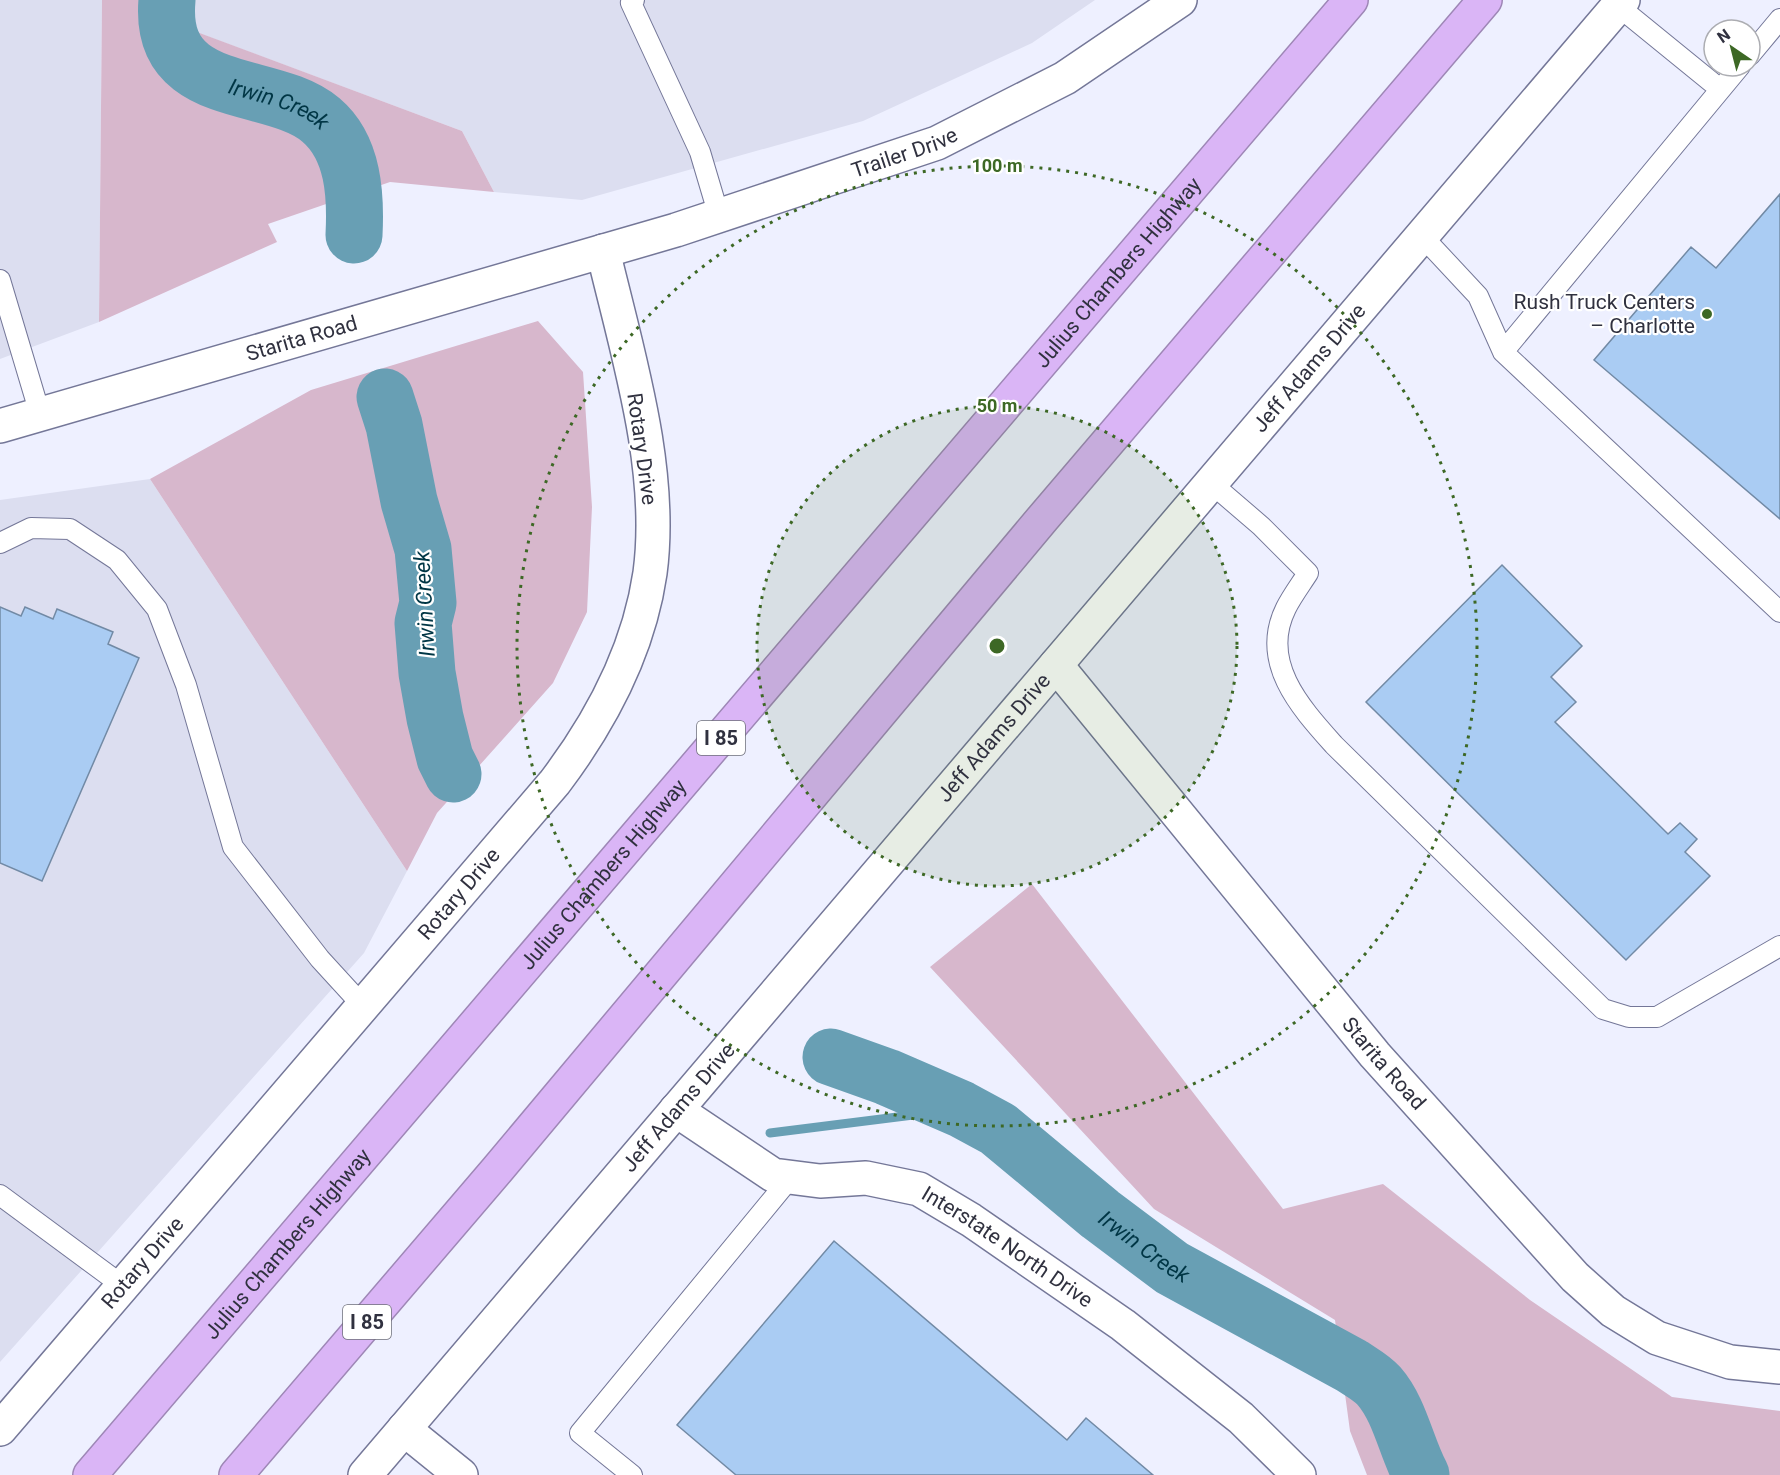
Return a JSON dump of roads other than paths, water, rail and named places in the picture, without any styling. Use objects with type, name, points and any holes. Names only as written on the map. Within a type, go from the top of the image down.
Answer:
[{"type":"highway","name":"Julius Chambers Highway","points":[[90,1475],[1351,0]]},
{"type":"highway","name":"I 85","points":[[236,1475],[497,1170],[1043,518],[1485,0]]},
{"type":"street","name":"Trailer Drive","points":[[603,251],[719,216],[937,143],[1065,78],[1180,0]]},
{"type":"street","name":"Jeff Adams Drive","points":[[364,1475],[1621,3]]},
{"type":"street","name":"Starita Road","points":[[0,426],[603,251]]},
{"type":"street","name":"Rotary Drive","points":[[0,1429],[579,751],[616,682],[641,610],[650,573],[652,538],[647,460],[630,366],[603,251]]},
{"type":"street","name":"Starita Road","points":[[1056,665],[1375,1055],[1575,1277],[1613,1311],[1657,1338],[1730,1362],[1780,1367]]},
{"type":"street","name":"Interstate North Drive","points":[[676,1110],[773,1175],[820,1181],[867,1178],[919,1189],[971,1221],[1123,1325],[1241,1418],[1299,1475]]},
{"type":"street","points":[[404,1428],[461,1475]]},
{"type":"lane","points":[[634,0],[631,3],[700,152],[719,216]]},
{"type":"lane","points":[[1621,3],[1720,89]]},
{"type":"lane","points":[[1762,40],[1780,20]]},
{"type":"lane","points":[[1503,352],[1730,78]]},
{"type":"lane","points":[[1422,236],[1478,296],[1503,352],[1780,612]]},
{"type":"lane","points":[[0,280],[40,414]]},
{"type":"lane","points":[[1211,483],[1261,526],[1308,573],[1285,609],[1276,640],[1280,669],[1299,705],[1334,745],[1603,1009],[1629,1017],[1657,1017],[1780,946]]},
{"type":"lane","points":[[0,543],[32,528],[70,529],[117,560],[157,609],[186,685],[232,847],[320,959],[363,1006]]},
{"type":"lane","points":[[632,1475],[580,1433],[791,1177]]},
{"type":"lane","points":[[0,1195],[123,1286]]},
{"type":"waterway","name":"Irwin Creek","points":[[167,0],[169,33],[180,56],[199,72],[222,83],[300,107],[321,120],[332,131],[340,144],[351,173],[354,235]]},
{"type":"waterway","name":"Irwin Creek","points":[[385,397],[394,425],[409,501],[423,549],[428,603],[423,623],[427,673],[445,758],[453,774]]},
{"type":"waterway","name":"Irwin Creek","points":[[831,1057],[887,1077],[961,1109],[998,1129],[1100,1214],[1172,1268],[1366,1375],[1379,1386],[1392,1406],[1421,1475]]},
{"type":"waterway","points":[[770,1133],[961,1109]]},
{"type":"place","name":"Rush Truck Centers – Charlotte","points":[[1707,314]]}]
